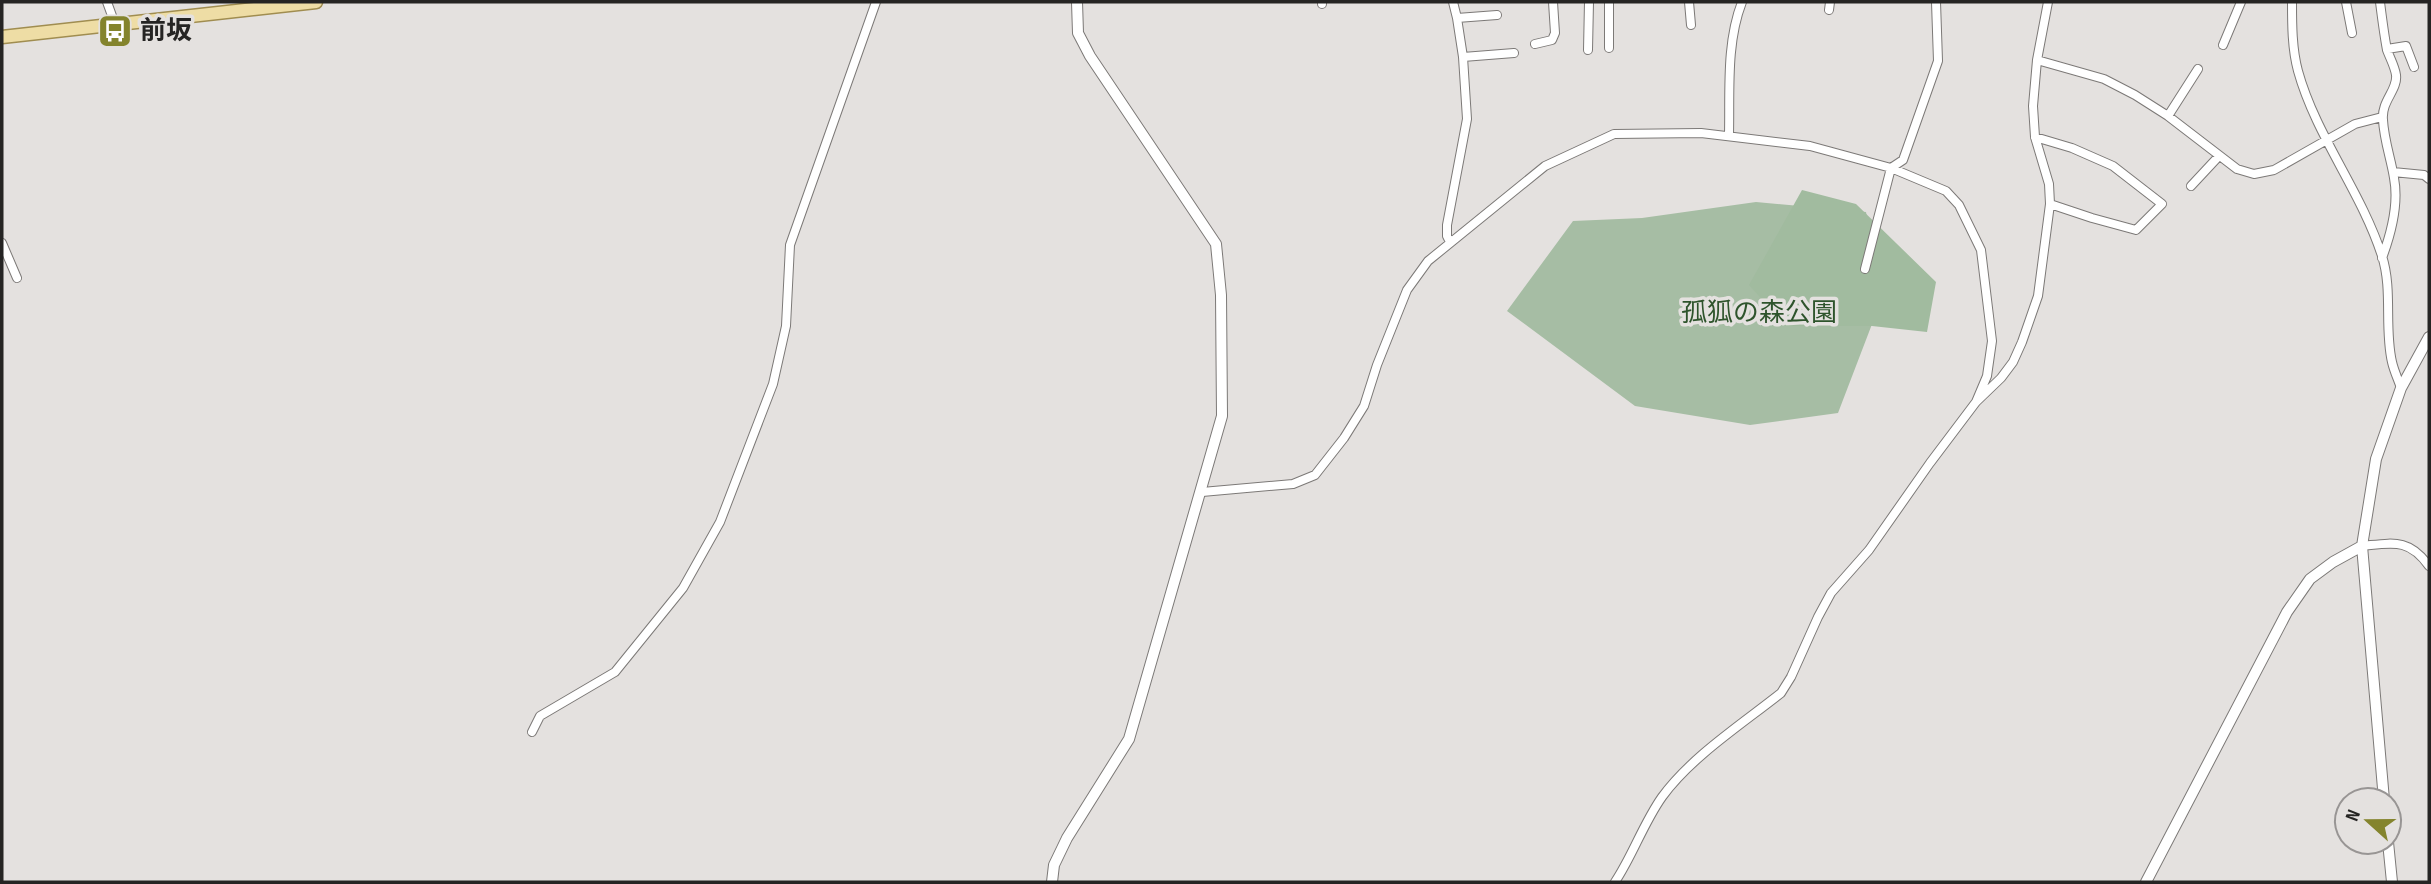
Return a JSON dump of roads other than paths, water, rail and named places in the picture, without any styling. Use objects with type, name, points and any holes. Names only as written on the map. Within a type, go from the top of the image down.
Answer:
[{"type":"main road","points":[[2,37],[316,2]]},
{"type":"street","points":[[107,2],[115,24]]},
{"type":"street","points":[[532,732],[540,716],[615,673],[683,588],[720,522],[773,384],[786,326],[790,245],[876,2]]},
{"type":"street","points":[[1052,882],[1054,865],[1067,838],[1129,739],[1222,416],[1221,295],[1216,244],[1090,56],[1078,33],[1077,2]]},
{"type":"street","points":[[1450,242],[1447,226],[1467,119],[1463,57],[1452,2]]},
{"type":"street","points":[[1535,44],[1552,40],[1555,33],[1553,2]]},
{"type":"street","points":[[1588,50],[1589,2]]},
{"type":"street","points":[[1609,2],[1609,48]]},
{"type":"street","points":[[1689,2],[1691,24]]},
{"type":"street","points":[[1729,135],[1732,44],[1735,19],[1742,2]]},
{"type":"street","points":[[1864,269],[1891,168],[1903,160],[1936,70],[1936,2]]},
{"type":"street","points":[[1615,882],[1647,820],[1685,769],[1781,693],[1831,593],[1869,550],[1976,402],[2007,370],[2022,342],[2038,296],[2050,204],[2049,184],[2035,137],[2033,106],[2037,60],[2048,2]]},
{"type":"street","points":[[2223,45],[2241,2]]},
{"type":"street","points":[[2292,2],[2297,70],[2364,211],[2382,258],[2389,302],[2392,362],[2401,388]]},
{"type":"street","points":[[2346,2],[2353,33]]},
{"type":"street","points":[[2380,2],[2387,49],[2396,76],[2394,87],[2384,104],[2382,117],[2395,182],[2395,206],[2389,239],[2382,258]]},
{"type":"street","points":[[1457,18],[1497,15]]},
{"type":"street","points":[[2387,49],[2406,46],[2414,67]]},
{"type":"street","points":[[1463,57],[1514,53]]},
{"type":"street","points":[[2037,60],[2104,79],[2135,95],[2168,116],[2237,169],[2254,174],[2274,170],[2355,124],[2382,117]]},
{"type":"street","points":[[2168,116],[2198,69]]},
{"type":"street","points":[[1202,492],[1293,484],[1315,475],[1364,406],[1407,290],[1429,261],[1545,166],[1614,134],[1667,132],[1729,135],[1810,146],[1891,168],[1946,191],[1959,205],[1981,250],[1992,341],[1987,376],[1976,402]]},
{"type":"street","points":[[2035,137],[2072,148],[2113,166],[2162,204],[2136,230],[2050,204]]},
{"type":"street","points":[[2191,186],[2219,156]]},
{"type":"street","points":[[2393,172],[2424,175],[2429,179]]},
{"type":"street","points":[[2,243],[17,278]]},
{"type":"street","points":[[2383,786],[2362,547],[2376,459],[2401,388],[2429,337]]},
{"type":"street","points":[[2146,882],[2287,612],[2310,579],[2333,562],[2362,547],[2388,543],[2414,549],[2429,566]]},
{"type":"street","points":[[2389,856],[2392,882]]},
{"type":"place","name":"前坂","points":[[115,31]]},
{"type":"park label","name":"孤狐の森公園","points":[[1759,313]]}]
